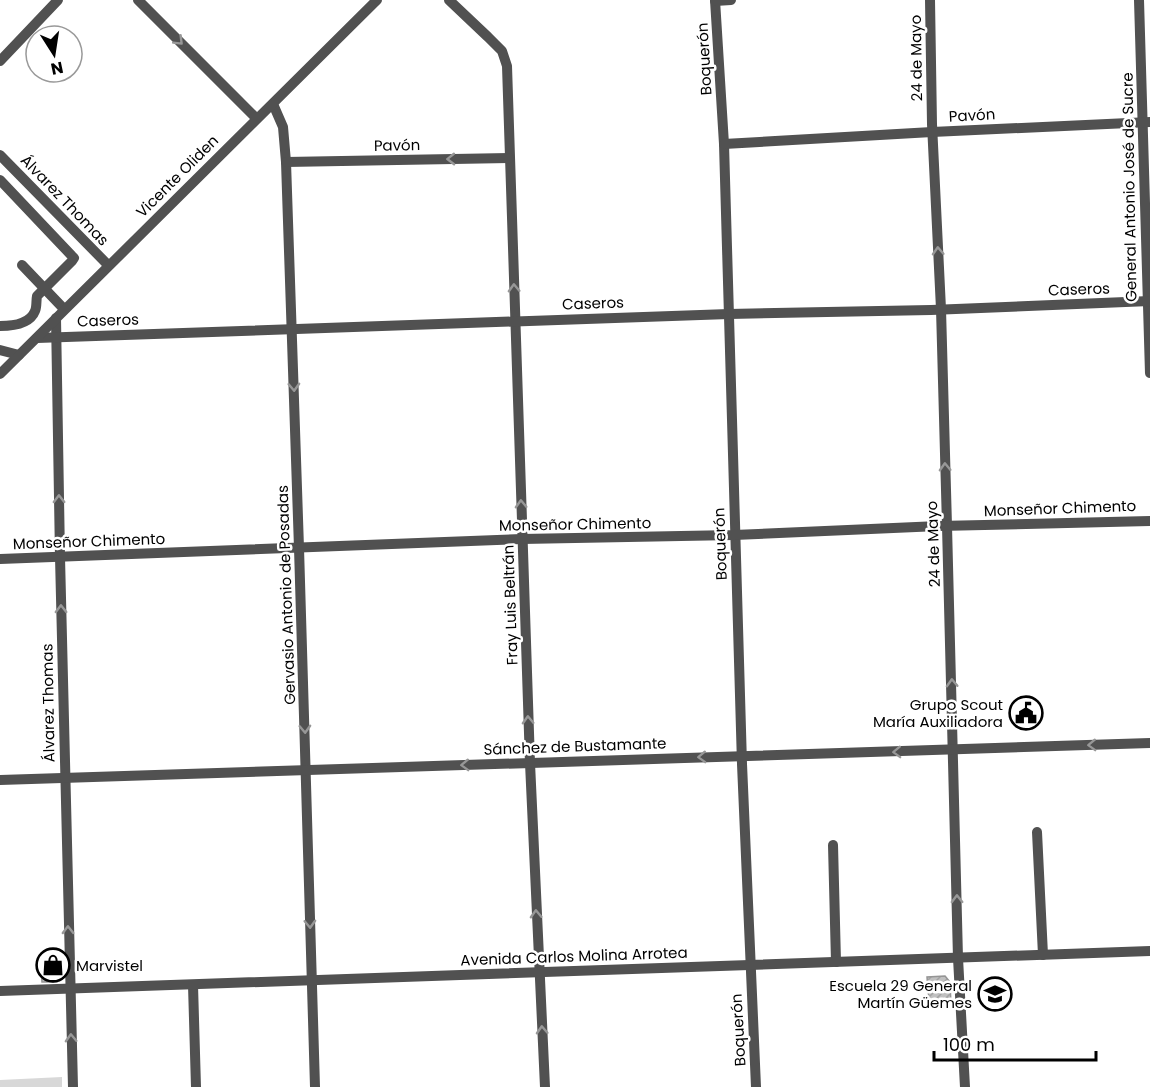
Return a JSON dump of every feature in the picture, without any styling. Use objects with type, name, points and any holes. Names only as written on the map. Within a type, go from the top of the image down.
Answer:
[{"type":"street","points":[[0,61],[58,0]]},
{"type":"street","points":[[138,0],[256,118]]},
{"type":"street","name":"Vicente Oliden","points":[[0,374],[377,0]]},
{"type":"street","name":"Fray Luis Beltrán","points":[[449,0],[502,51],[507,66],[530,763],[545,1087]]},
{"type":"street","points":[[715,0],[731,0]]},
{"type":"street","name":"Boquerón","points":[[715,0],[724,144],[734,535],[756,1087]]},
{"type":"street","name":"24 de Mayo","points":[[930,0],[932,132],[941,309],[958,958],[964,1087]]},
{"type":"street","name":"General Antonio José de Sucre","points":[[1139,0],[1147,122],[1150,373]]},
{"type":"street","name":"Gervasio Antonio de Posadas","points":[[273,104],[283,127],[286,162],[315,1087]]},
{"type":"street","name":"Pavón","points":[[724,144],[1147,122]]},
{"type":"street","name":"Álvarez Thomas","points":[[0,155],[108,266]]},
{"type":"street","name":"Pavón","points":[[286,162],[509,158]]},
{"type":"street","points":[[0,180],[74,258],[37,296],[36,308],[31,317],[15,325],[0,326]]},
{"type":"street","points":[[22,265],[44,289],[60,314]]},
{"type":"street","name":"Caseros","points":[[38,338],[1149,301]]},
{"type":"street","name":"Álvarez Thomas","points":[[60,314],[57,336],[60,557],[73,1087]]},
{"type":"street","points":[[0,350],[19,355]]},
{"type":"street","name":"Monseñor Chimento","points":[[0,559],[1150,521]]},
{"type":"street","name":"Sánchez de Bustamante","points":[[0,780],[1150,743]]},
{"type":"street","points":[[1037,832],[1043,955]]},
{"type":"street","points":[[833,845],[836,962]]},
{"type":"street","name":"Avenida Carlos Molina Arrotea","points":[[0,992],[1150,951]]},
{"type":"street","points":[[193,985],[196,1087]]},
{"type":"shaded area","points":[[62,1077],[62,1087],[0,1087],[0,1080]]},
{"type":"building","name":"Marvistel","points":[[62,954],[63,976],[57,982],[42,982],[40,955]]},
{"type":"building","points":[[945,976],[950,982],[951,1005],[942,1006],[942,1000],[929,1001],[927,977]]},
{"type":"place","name":"Grupo Scout María Auxiliadora","points":[[1026,713]]},
{"type":"place","name":"Marvistel","points":[[53,965]]},
{"type":"place","name":"Escuela 29 General Martín Güemes","points":[[995,994]]}]
